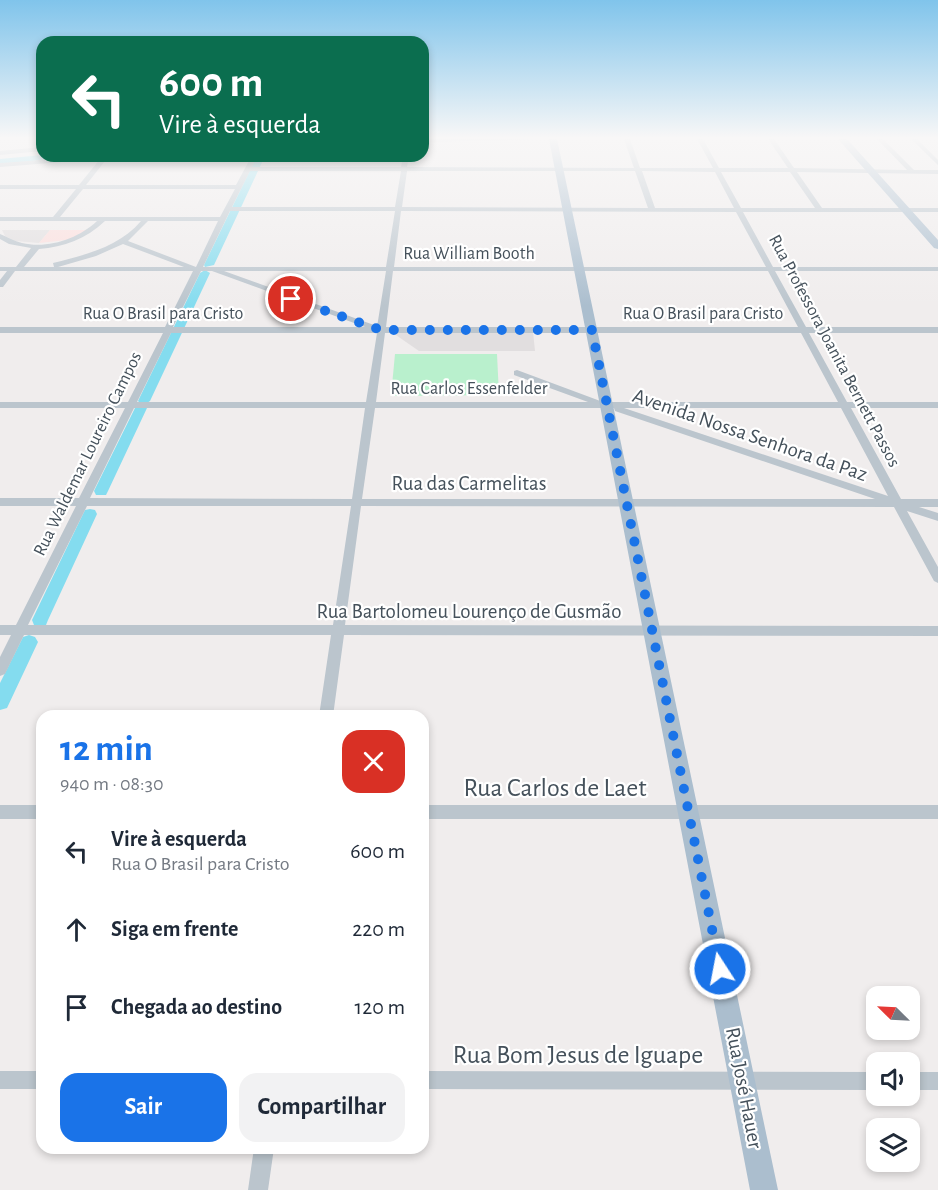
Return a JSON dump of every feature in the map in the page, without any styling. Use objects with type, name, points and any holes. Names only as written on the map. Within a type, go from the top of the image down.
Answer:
[{"type":"main road","name":"Rua José Hauer","points":[[564,195],[764,1190]]},
{"type":"main road","points":[[893,195],[938,246]]},
{"type":"street","points":[[55,219],[75,195]]},
{"type":"street","name":"Rua Waldemar Loureiro Campos","points":[[0,670],[131,405],[175,330],[198,269],[223,219],[234,209],[237,195]]},
{"type":"street","points":[[327,710],[400,195]]},
{"type":"street","points":[[647,195],[652,210]]},
{"type":"street","name":"Rua Professora Joanita Bernett Passos","points":[[730,195],[938,578]]},
{"type":"street","points":[[809,195],[820,210]]},
{"type":"street","points":[[234,209],[938,210]]},
{"type":"street","points":[[0,236],[11,242],[37,246],[74,239],[93,229],[103,219]]},
{"type":"street","points":[[35,269],[93,254],[122,242],[138,230],[147,219]]},
{"type":"street","points":[[1,221],[223,219]]},
{"type":"street","points":[[122,242],[198,269]]},
{"type":"street","points":[[0,285],[37,246]]},
{"type":"street","name":"Rua William Booth","points":[[0,269],[938,269]]},
{"type":"street","points":[[212,269],[381,330]]},
{"type":"street","name":"Rua O Brasil para Cristo","points":[[0,330],[938,330]]},
{"type":"street","name":"Avenida Nossa Senhora da Paz","points":[[517,373],[938,517]]},
{"type":"street","name":"Rua Carlos Essenfelder","points":[[0,405],[938,405]]},
{"type":"street","name":"Rua das Carmelitas","points":[[0,502],[938,503]]},
{"type":"street","name":"Rua Bartolomeu Lourenço de Gusmão","points":[[0,630],[938,631]]},
{"type":"street","points":[[0,812],[36,812]]},
{"type":"street","name":"Rua Carlos de Laet","points":[[429,812],[938,812]]},
{"type":"street","points":[[0,1080],[36,1080]]},
{"type":"street","name":"Rua Bom Jesus de Iguape","points":[[429,1080],[866,1081]]},
{"type":"street","points":[[920,1081],[938,1081]]},
{"type":"street","points":[[258,1190],[263,1154]]},
{"type":"shaded area","points":[[2,230],[50,230],[39,243],[15,241],[5,236]]},
{"type":"shaded area","points":[[50,230],[90,230],[67,240],[39,243]]},
{"type":"shaded area","points":[[533,332],[535,351],[419,351],[393,333]]},
{"type":"green space","points":[[395,354],[497,354],[499,395],[391,396]]},
{"type":"waterway","points":[[209,265],[243,195]]},
{"type":"waterway","points":[[144,401],[205,273]]},
{"type":"waterway","points":[[101,491],[141,408]]},
{"type":"waterway","points":[[40,620],[90,514]]},
{"type":"waterway","points":[[0,702],[29,642]]},
{"type":"route","points":[[291,299],[381,330],[592,330],[720,969]]}]
